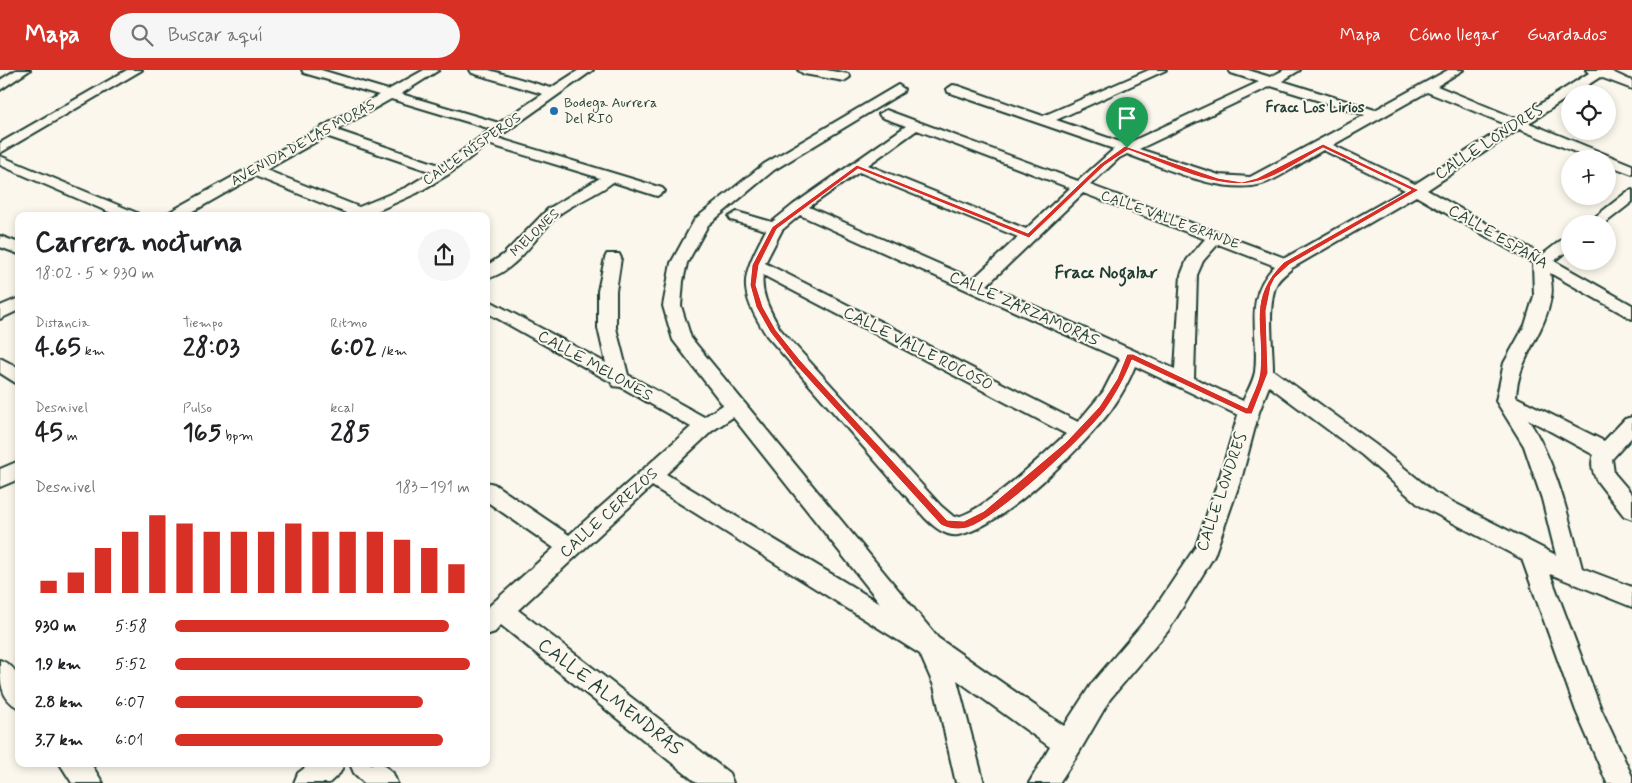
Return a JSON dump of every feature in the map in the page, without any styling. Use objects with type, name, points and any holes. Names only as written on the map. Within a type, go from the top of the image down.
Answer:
[{"type":"street","points":[[0,86],[24,70]]},
{"type":"street","points":[[0,149],[136,70]]},
{"type":"street","points":[[308,70],[501,128]]},
{"type":"street","name":"AVENIDA DE LAS MORAS","points":[[181,212],[433,70]]},
{"type":"street","points":[[476,70],[554,92]]},
{"type":"street","name":"CALLE NÍSPEROS","points":[[360,212],[412,190],[444,171],[501,128],[587,70]]},
{"type":"street","points":[[804,70],[844,77]]},
{"type":"street","points":[[1044,120],[1160,70]]},
{"type":"street","points":[[1235,70],[1378,115]]},
{"type":"street","points":[[975,287],[1114,155],[1294,70]]},
{"type":"street","points":[[953,89],[1217,180],[1242,183],[1259,180],[1456,70]]},
{"type":"street","points":[[1597,71],[1632,85]]},
{"type":"street","name":"CALLE LONDRES","points":[[1043,783],[1069,745],[1101,691],[1160,622],[1206,549],[1232,476],[1249,412],[1264,373],[1263,311],[1272,277],[1286,264],[1416,190],[1597,71]]},
{"type":"street","points":[[1427,87],[1585,150]]},
{"type":"street","points":[[898,89],[769,167],[701,222],[690,239],[679,263],[672,306],[682,340],[929,646],[947,686],[970,783]]},
{"type":"street","name":"CALLE VALLE GRANDE","points":[[886,114],[1286,264]]},
{"type":"street","points":[[916,125],[798,208],[775,228],[756,265],[753,285],[760,307],[773,332],[944,523],[952,526],[966,524],[987,514],[1080,432],[1106,402],[1121,380],[1130,356]]},
{"type":"street","points":[[324,131],[444,171]]},
{"type":"street","points":[[486,139],[657,191]]},
{"type":"street","name":"CALLE ESPAÑA","points":[[1323,145],[1416,190],[1632,313]]},
{"type":"street","points":[[0,160],[122,212]]},
{"type":"street","points":[[1616,163],[1632,170]]},
{"type":"street","points":[[857,166],[1029,236]]},
{"type":"street","points":[[254,171],[350,212]]},
{"type":"street","name":"MELONES","points":[[490,271],[509,259],[553,212],[592,191],[611,177]]},
{"type":"street","points":[[1606,215],[1632,196]]},
{"type":"street","name":"CALLE ZARZAMORAS","points":[[798,208],[1130,356],[1249,412]]},
{"type":"street","points":[[737,217],[775,228]]},
{"type":"street","points":[[1184,381],[1190,275],[1195,260],[1216,237]]},
{"type":"street","points":[[0,241],[15,247]]},
{"type":"street","points":[[1561,248],[1541,262],[1543,296],[1534,325],[1513,363],[1507,386],[1506,401],[1534,444],[1553,498],[1572,574]]},
{"type":"street","points":[[613,258],[607,291],[607,328],[620,380]]},
{"type":"street","name":"CALLE VALLE ROCOSO","points":[[756,265],[1080,432]]},
{"type":"street","points":[[0,313],[15,305]]},
{"type":"street","name":"CALLE MELONES","points":[[490,306],[705,426]]},
{"type":"street","points":[[0,364],[15,375]]},
{"type":"street","points":[[1264,373],[1368,450],[1427,498],[1572,574],[1632,597]]},
{"type":"street","points":[[1506,401],[1524,408],[1606,452]]},
{"type":"street","name":"CALLE CEREZOS","points":[[494,618],[705,426],[736,406]]},
{"type":"street","points":[[1632,424],[1602,458],[1604,475],[1632,510]]},
{"type":"street","points":[[0,479],[15,471]]},
{"type":"street","points":[[651,475],[929,646],[1069,745]]},
{"type":"street","points":[[490,493],[571,548]]},
{"type":"street","points":[[1532,553],[1589,711],[1621,783]]},
{"type":"street","name":"CALLE ALMENDRAS","points":[[494,618],[719,783]]},
{"type":"street","points":[[76,767],[89,783]]},
{"type":"street","points":[[308,783],[327,767]]},
{"type":"street","points":[[367,767],[383,783]]},
{"type":"place","name":"Bodega Aurrera Del RIO","points":[[554,111]]},
{"type":"district","name":"Fracc Los Lirios","points":[[1315,108]]},
{"type":"district","name":"Fracc Nogalar","points":[[1106,273]]},
{"type":"route","points":[[1323,145],[1416,190],[1286,264],[1272,277],[1268,286],[1263,311],[1264,373],[1249,412],[1130,356],[1121,380],[1101,410],[1069,444],[987,514],[958,526],[944,523],[773,332],[760,307],[753,285],[756,265],[762,250],[775,228],[798,208],[857,166],[1029,236],[1082,187],[1102,165],[1114,155],[1127,148],[1217,180],[1242,183],[1259,180],[1323,145]]}]
